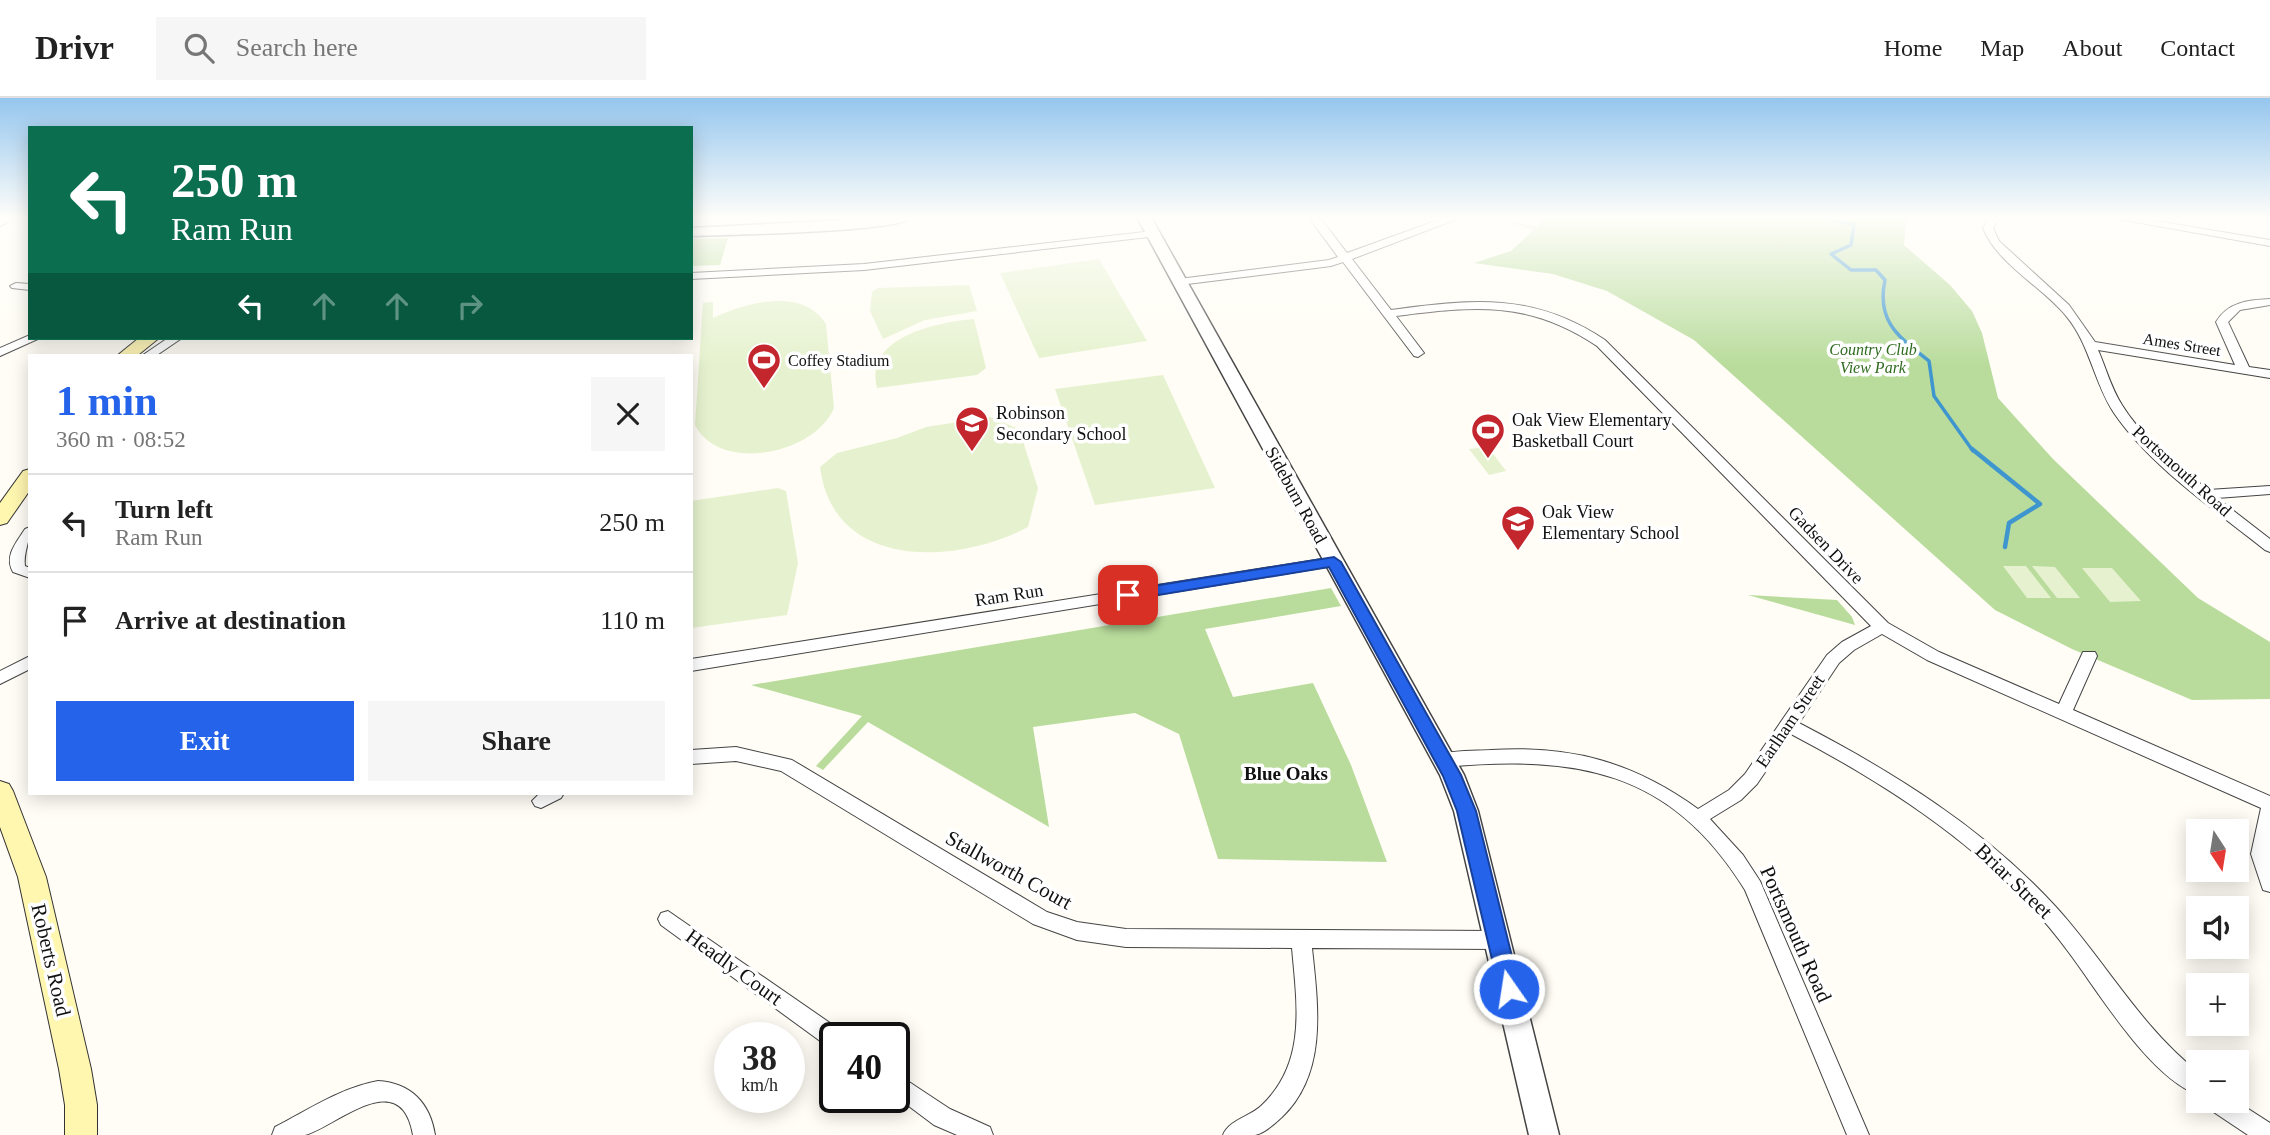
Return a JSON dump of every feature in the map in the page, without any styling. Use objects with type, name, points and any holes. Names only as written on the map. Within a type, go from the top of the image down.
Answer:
[{"type":"main road","points":[[128,354],[147,340]]},
{"type":"main road","points":[[0,519],[28,478]]},
{"type":"main road","name":"Roberts Road","points":[[0,791],[32,877],[75,1069],[81,1135]]},
{"type":"street","points":[[693,276],[856,267]]},
{"type":"street","name":"Sideburn Road","points":[[1171,267],[1444,760],[1466,811],[1544,1135]]},
{"type":"street","points":[[1179,282],[1304,267]]},
{"type":"street","points":[[1353,267],[1418,353]]},
{"type":"street","name":"Portsmouth Road","points":[[2022,267],[2074,317],[2090,345],[2104,386],[2122,415],[2153,447],[2270,548]]},
{"type":"street","points":[[16,286],[28,287]]},
{"type":"street","points":[[2244,370],[2221,322],[2227,313],[2236,307],[2270,302]]},
{"type":"street","name":"Gadsen Drive","points":[[1388,314],[1461,304],[1494,304],[1539,311],[1578,327],[1601,343],[1882,627],[1933,656],[2270,806]]},
{"type":"street","points":[[0,352],[29,340]]},
{"type":"street","points":[[151,354],[173,340]]},
{"type":"street","name":"Ames Street","points":[[2090,345],[2270,374]]},
{"type":"street","points":[[2206,494],[2270,490]]},
{"type":"street","points":[[28,536],[16,554],[15,561],[18,569],[28,572]]},
{"type":"street","name":"Ram Run","points":[[693,666],[1334,562]]},
{"type":"street","name":"Earlham Street","points":[[1698,818],[1735,794],[1751,779],[1833,659],[1848,646],[1882,627]]},
{"type":"street","points":[[2063,713],[2089,656]]},
{"type":"street","points":[[0,678],[28,663]]},
{"type":"street","name":"Briar Street","points":[[1788,725],[1855,759],[1925,803],[2008,871],[2074,943],[2145,1038],[2186,1075]]},
{"type":"street","name":"Stallworth Court","points":[[693,757],[736,754],[786,765],[1016,904],[1057,925],[1116,937],[1498,940]]},
{"type":"street","name":"Portsmouth Road","points":[[1444,760],[1545,756],[1584,762],[1614,770],[1644,784],[1698,818],[1731,853],[1753,887],[1858,1135]]},
{"type":"street","points":[[2270,806],[2260,853],[2270,884]]},
{"type":"street","name":"Headly Court","points":[[668,919],[819,1028]]},
{"type":"street","points":[[1234,1135],[1247,1130],[1276,1109],[1300,1073],[1305,1056],[1308,1022],[1301,939]]},
{"type":"street","points":[[283,1135],[366,1094],[382,1092],[400,1095],[415,1107],[423,1121],[424,1135]]},
{"type":"street","points":[[910,1094],[942,1117],[982,1135]]},
{"type":"street","points":[[2235,1113],[2269,1135]]},
{"type":"green space","points":[[1040,267],[1104,267],[1147,341],[1039,358],[1000,273]]},
{"type":"green space","name":"Country Club View Park","points":[[1506,267],[1930,267],[1950,285],[1972,311],[1982,333],[1998,398],[2053,459],[2198,598],[2270,642],[2270,699],[2192,700],[2072,649],[1995,610],[1694,340],[1607,291],[1553,274]]},
{"type":"green space","points":[[969,285],[977,311],[925,320],[883,339],[870,311],[872,292],[878,288]]},
{"type":"green space","points":[[788,301],[816,312],[826,324],[834,408],[824,424],[808,437],[788,447],[745,453],[725,449],[707,440],[695,425],[703,303],[713,302],[713,318],[757,303]]},
{"type":"green space","points":[[974,319],[986,368],[977,375],[877,388],[876,371],[881,356],[892,345],[924,329]]},
{"type":"green space","points":[[1163,375],[1215,488],[1095,505],[1055,389]]},
{"type":"green space","points":[[990,417],[1019,429],[1038,488],[1028,527],[999,540],[967,548],[934,552],[902,550],[873,542],[848,526],[830,501],[820,467],[837,453],[897,438],[926,427]]},
{"type":"green space","name":"Oak View Elementary Basketball Court","points":[[1488,447],[1506,471],[1489,475],[1469,449]]},
{"type":"green space","points":[[778,488],[786,491],[798,563],[787,615],[693,628],[693,501]]},
{"type":"green space","points":[[2003,566],[2026,566],[2051,598],[2027,598]]},
{"type":"green space","points":[[2032,566],[2055,567],[2080,598],[2057,598]]},
{"type":"green space","points":[[2082,568],[2112,568],[2141,601],[2110,602]]},
{"type":"green space","points":[[1331,588],[1341,606],[1205,629],[1233,697],[1313,683],[1351,765],[1387,862],[1218,859],[1179,734],[1135,713],[1033,727],[1049,827],[868,722],[823,770],[816,766],[862,716],[751,685]]},
{"type":"green space","points":[[1748,595],[1837,600],[1852,617],[1855,625]]},
{"type":"waterway","points":[[1848,267],[1851,270],[1876,270],[1885,280],[1883,295],[1887,318],[1900,336],[1929,361],[1934,396],[1973,451]]},
{"type":"waterway","points":[[1972,449],[2040,504],[2009,523],[2005,547]]},
{"type":"place","name":"Coffey Stadium","points":[[764,390]]},
{"type":"place","name":"Robinson Secondary School","points":[[972,453]]},
{"type":"place","name":"Oak View Elementary Basketball Court","points":[[1488,460]]},
{"type":"place","name":"Oak View Elementary School","points":[[1518,552]]},
{"type":"district","name":"Blue Oaks","points":[[1286,773]]},
{"type":"route","points":[[1128,595],[1334,562],[1452,775],[1466,811],[1509,989]]}]
